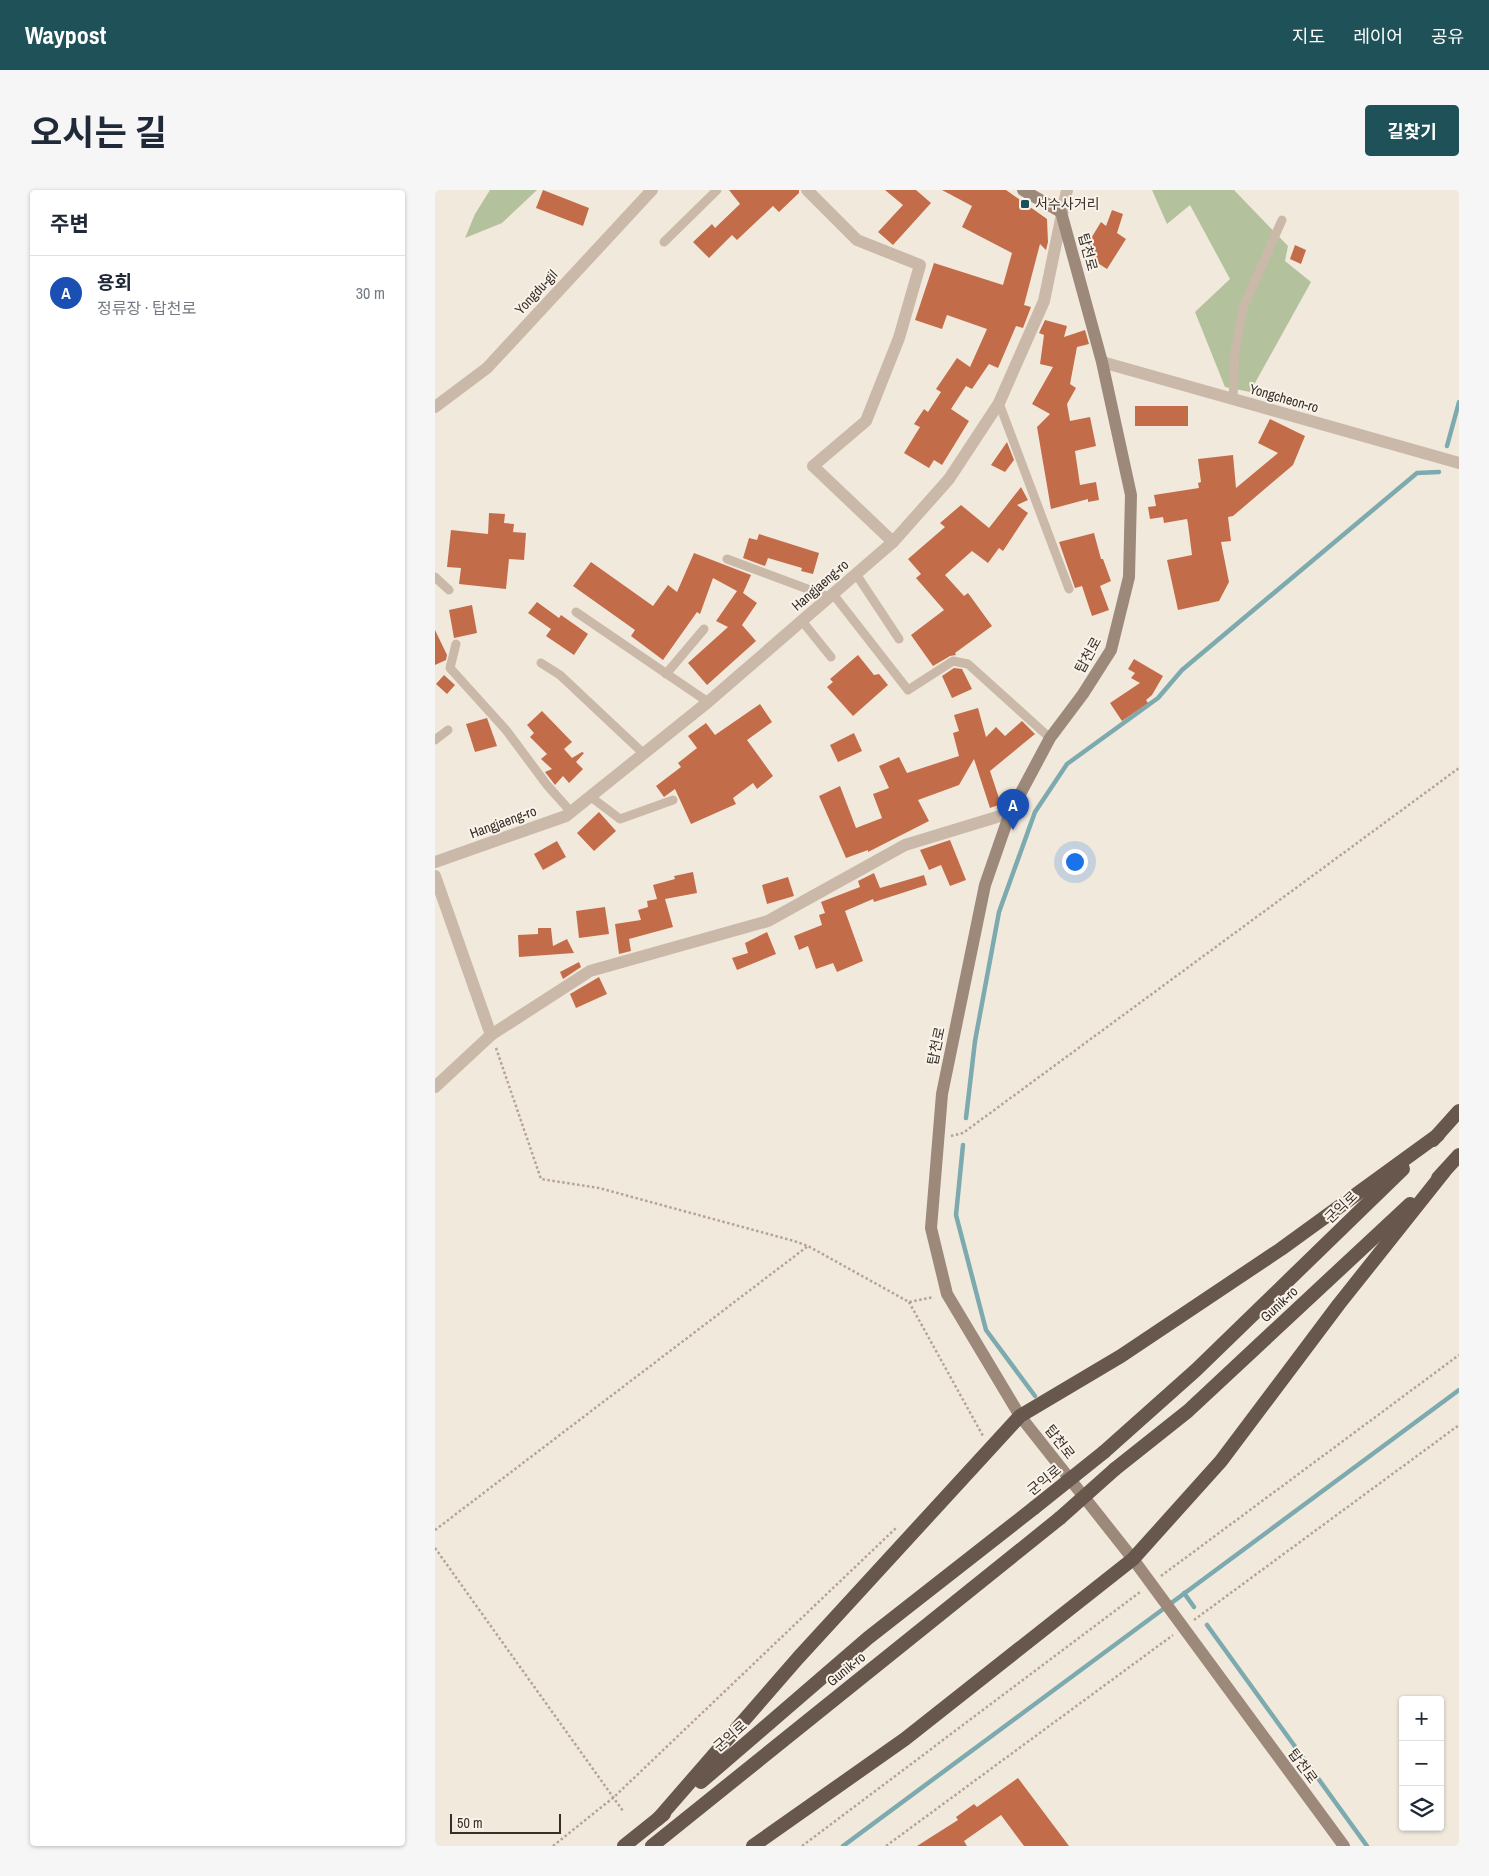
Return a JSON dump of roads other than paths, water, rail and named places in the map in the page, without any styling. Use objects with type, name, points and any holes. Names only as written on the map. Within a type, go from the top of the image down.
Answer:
[{"type":"highway","name":"군익로","points":[[624,1846],[658,1819],[868,1638],[1104,1452],[1196,1370],[1438,1135],[1459,1111]]},
{"type":"highway","points":[[658,1819],[798,1658],[1020,1416],[1121,1356],[1265,1260],[1438,1135]]},
{"type":"highway","name":"Gunik-ro","points":[[652,1846],[1060,1518],[1115,1469],[1195,1404],[1459,1156]]},
{"type":"highway","points":[[753,1846],[905,1739],[1133,1559],[1221,1461],[1339,1304],[1444,1172]]},
{"type":"main road","points":[[1023,190],[1061,212]]},
{"type":"main road","name":"탑천로","points":[[1061,212],[1102,362],[1131,495],[1129,577],[1111,650],[1083,694],[1050,738],[1011,813],[985,885],[942,1094],[931,1228],[947,1294],[1020,1416],[1133,1559],[1344,1846]]},
{"type":"street","name":"Yongdu-gil","points":[[435,407],[487,368],[652,190]]},
{"type":"street","points":[[807,190],[857,240],[920,265],[899,338],[866,421],[813,466],[893,542]]},
{"type":"street","name":"Hangjaeng-ro","points":[[435,861],[571,812],[708,702],[893,542],[949,479],[999,403],[1044,301],[1067,190]]},
{"type":"street","name":"Yongcheon-ro","points":[[1102,362],[1459,463]]},
{"type":"street","points":[[435,1087],[491,1035],[591,971],[768,921],[905,845],[1011,813]]},
{"type":"street","points":[[435,876],[491,1035]]},
{"type":"lane","points":[[664,242],[717,190]]},
{"type":"lane","points":[[1233,399],[1235,352],[1243,308],[1283,220]]},
{"type":"lane","points":[[999,403],[1069,589]]},
{"type":"lane","points":[[727,559],[831,595],[908,690],[953,660],[968,664],[1050,738]]},
{"type":"lane","points":[[856,574],[899,639]]},
{"type":"lane","points":[[435,578],[449,590]]},
{"type":"lane","points":[[576,612],[708,702]]},
{"type":"lane","points":[[802,620],[831,657]]},
{"type":"lane","points":[[666,674],[704,629]]},
{"type":"lane","points":[[456,644],[450,668],[506,730],[547,786],[571,812]]},
{"type":"lane","points":[[541,663],[560,675],[645,754]]},
{"type":"lane","points":[[435,740],[448,730]]},
{"type":"lane","points":[[591,797],[620,819],[673,800]]},
{"type":"waterway","points":[[1447,446],[1459,402]]},
{"type":"waterway","points":[[966,1118],[975,1041],[999,912],[1035,812],[1067,764],[1158,698],[1182,670],[1417,473],[1439,472]]},
{"type":"waterway","points":[[963,1145],[956,1215],[986,1330],[1035,1396]]},
{"type":"waterway","points":[[843,1846],[1459,1390]]},
{"type":"waterway","points":[[1184,1593],[1194,1607]]},
{"type":"waterway","points":[[1207,1625],[1367,1846]]},
{"type":"place","name":"서수사거리","points":[[1025,204]]},
{"type":"place","name":"용회","points":[[1013,830]]}]
